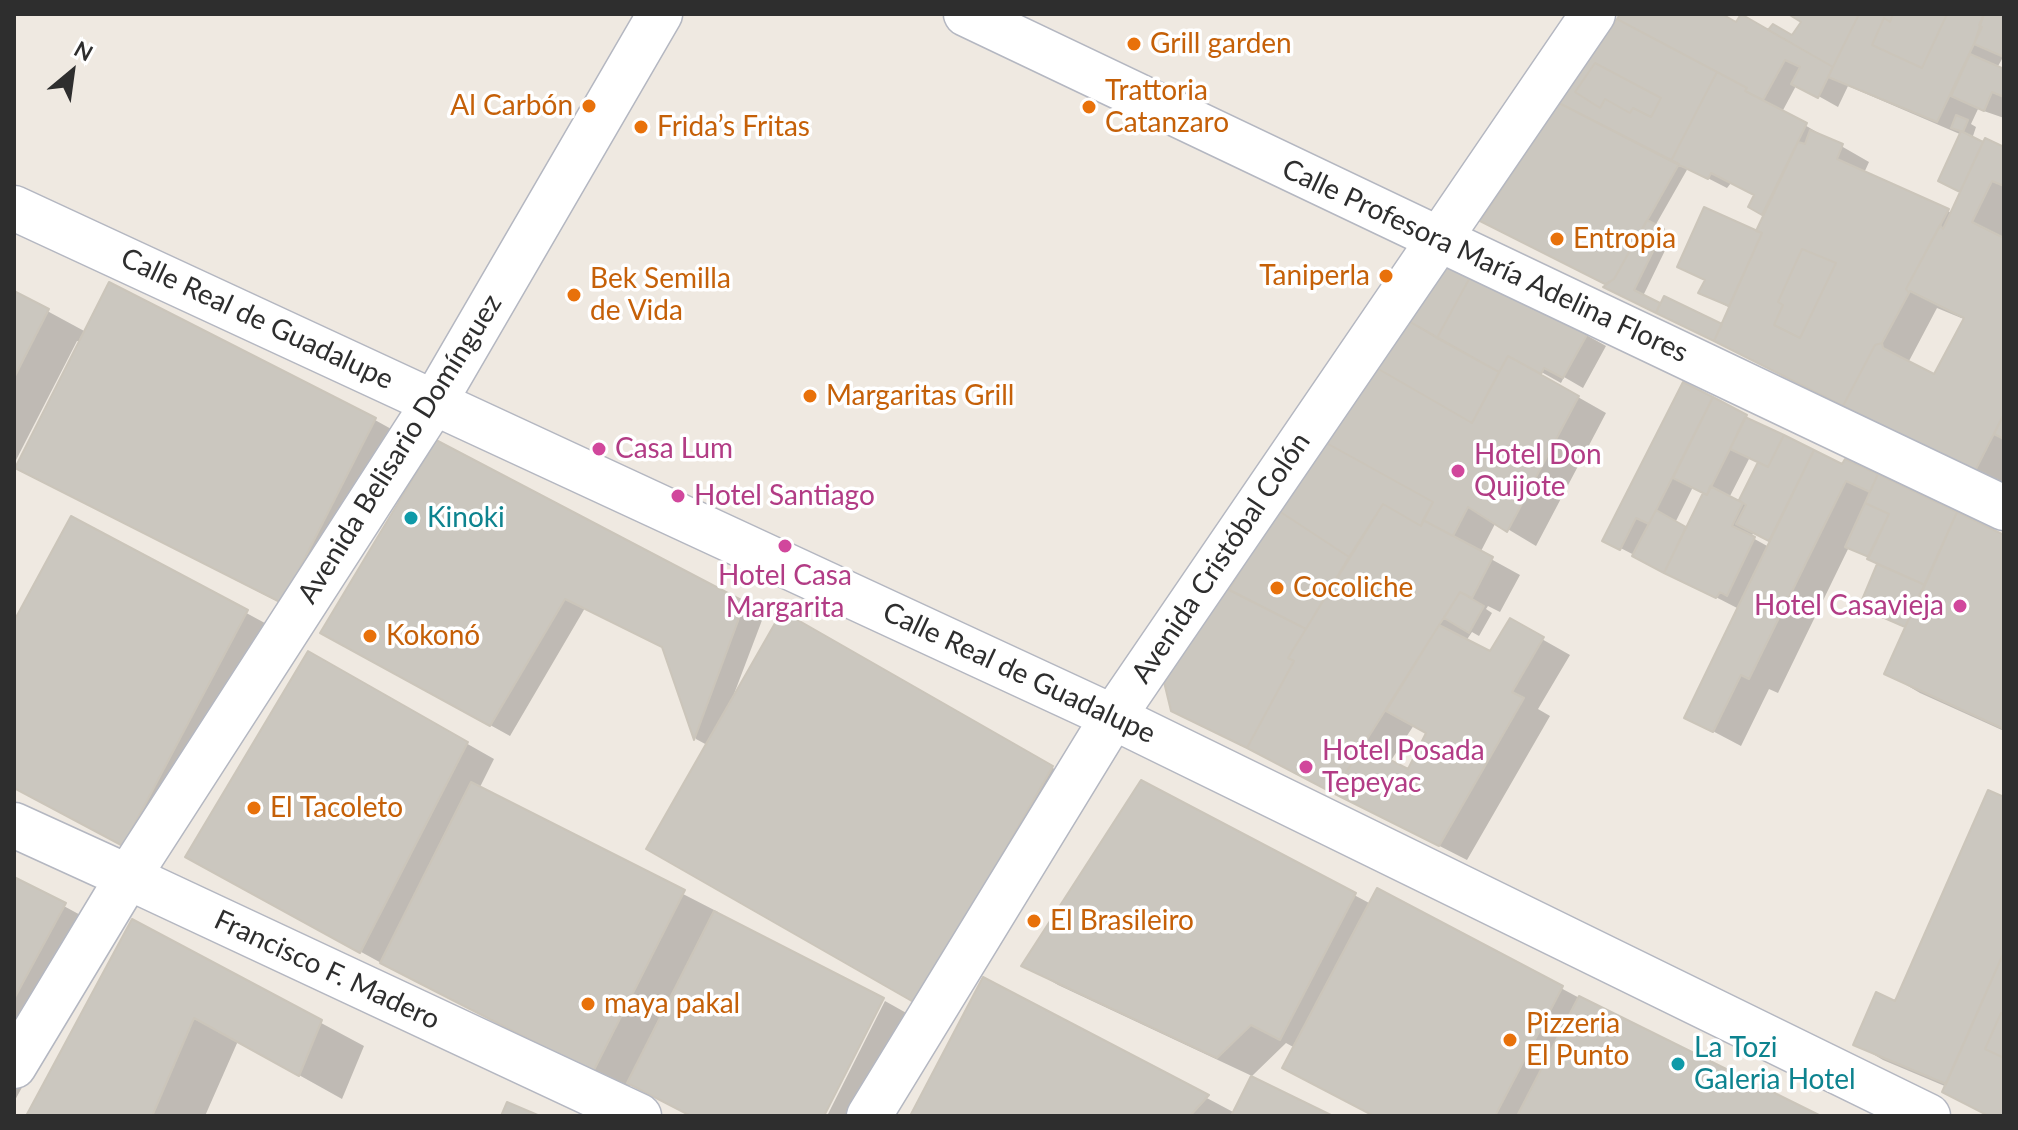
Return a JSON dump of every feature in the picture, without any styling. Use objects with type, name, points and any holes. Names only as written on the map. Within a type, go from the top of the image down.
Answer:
[{"type":"street","name":"Avenida Belisario Domínguez","points":[[14,1066],[128,877],[435,401],[660,14]]},
{"type":"street","name":"Calle Profesora María Adelina Flores","points":[[966,14],[2004,508]]},
{"type":"street","name":"Avenida Cristóbal Colón","points":[[869,1116],[1113,717],[1593,14]]},
{"type":"street","name":"Calle Real de Guadalupe","points":[[14,208],[1113,717],[1928,1116]]},
{"type":"street","name":"Francisco F. Madero","points":[[14,825],[639,1116]]},
{"type":"building","points":[[1620,14],[1722,14],[1736,22],[1741,14],[1833,67],[1818,98],[1791,84],[1800,67],[1785,60],[1763,100],[1745,91],[1747,88],[1617,19]]},
{"type":"building","points":[[1788,14],[1859,14],[1833,67],[1768,30],[1773,24],[1792,35],[1801,22]]},
{"type":"building","points":[[1859,14],[1893,14],[1890,22],[1884,18],[1872,45],[1922,68],[1947,14],[1984,14],[1979,25],[1982,27],[1937,122],[1828,77]]},
{"type":"building","points":[[1893,14],[1947,14],[1922,68],[1872,45],[1884,18],[1890,22]]},
{"type":"building","points":[[1984,14],[2004,14],[2004,57],[1974,44]]},
{"type":"building","points":[[1617,19],[1717,72],[1671,161],[1559,103]],"holes":[[[1595,63],[1661,98],[1651,117],[1633,108],[1630,113],[1605,99],[1600,108],[1575,92]]]},
{"type":"building","points":[[1970,54],[2004,69],[2004,97],[1992,92],[1984,111],[1951,96]]},
{"type":"building","points":[[1595,63],[1661,98],[1651,117],[1633,108],[1630,113],[1605,99],[1600,108],[1575,92]]},
{"type":"building","points":[[1717,72],[1747,88],[1745,91],[1807,123],[1762,215],[1748,207],[1754,195],[1711,173],[1708,179],[1671,161]]},
{"type":"building","points":[[1559,103],[1679,164],[1614,279],[1605,284],[1480,221]]},
{"type":"building","points":[[1956,115],[1968,120],[1963,132],[1951,128]]},
{"type":"building","points":[[1810,130],[1843,144],[1837,159],[1949,209],[1906,289],[1909,293],[1882,343],[1875,345],[1843,406],[1714,341],[1762,233],[1756,231],[1798,142],[1805,144]],"holes":[[[1802,249],[1836,263],[1800,338],[1774,325],[1783,305],[1778,302]]]},
{"type":"building","points":[[1961,131],[1983,142],[1960,192],[1938,181]]},
{"type":"building","points":[[1985,138],[2004,147],[2004,414],[1975,471],[1843,406],[1875,345],[1882,343],[1883,348],[1934,374],[1964,318],[1906,289],[1940,225],[1943,229]]},
{"type":"building","points":[[1992,181],[2004,186],[2004,238],[1972,222]]},
{"type":"building","points":[[1704,207],[1762,233],[1729,306],[1698,293],[1705,280],[1677,267]]},
{"type":"building","points":[[1647,220],[1664,229],[1634,290],[1660,303],[1656,313],[1603,287],[1614,279]]},
{"type":"building","points":[[1802,249],[1836,263],[1800,338],[1774,325],[1783,305],[1778,302]]},
{"type":"building","points":[[1449,256],[1474,270],[1437,338],[1407,320]]},
{"type":"building","points":[[1474,270],[1588,333],[1563,378],[1544,368],[1541,374],[1508,356],[1499,372],[1437,338]]},
{"type":"building","points":[[109,282],[376,418],[282,603],[15,468]]},
{"type":"building","points":[[14,291],[49,309],[14,378]]},
{"type":"building","points":[[1664,296],[1722,324],[1714,341],[1656,313]]},
{"type":"building","points":[[1407,320],[1499,372],[1472,423],[1375,367]]},
{"type":"building","name":"Hotel Don Quijote","points":[[1508,356],[1579,396],[1507,532],[1468,507],[1453,536],[1423,520],[1433,502],[1321,440],[1375,367],[1472,423]]},
{"type":"building","points":[[1683,382],[1713,397],[1649,524],[1636,518],[1620,550],[1602,541]]},
{"type":"building","points":[[1713,397],[1747,415],[1707,495],[1673,478]]},
{"type":"building","points":[[2004,414],[2004,439],[1994,434]]},
{"type":"building","points":[[1745,417],[1784,435],[1768,467],[1730,449]]},
{"type":"building","points":[[1784,435],[1814,450],[1769,541],[1736,524],[1746,505],[1739,500],[1758,462],[1768,467]]},
{"type":"building","points":[[436,440],[745,602],[694,740],[662,647],[565,599],[490,726],[320,633]]},
{"type":"building","points":[[1321,440],[1433,502],[1421,526],[1383,504],[1349,557],[1276,509]]},
{"type":"building","points":[[1814,450],[1842,464],[1845,459],[1878,474],[1870,492],[1846,481],[1749,679],[1741,675],[1713,732],[1684,718]]},
{"type":"building","points":[[1878,474],[1957,512],[1925,585],[1867,559],[1889,514],[1865,503]]},
{"type":"building","points":[[1710,486],[1743,503],[1732,526],[1755,537],[1727,596],[1720,592],[1716,598],[1664,573],[1703,493],[1707,495]]},
{"type":"building","points":[[1865,503],[1889,514],[1869,557],[1845,547]]},
{"type":"building","points":[[1383,504],[1421,526],[1423,520],[1493,557],[1472,598],[1460,592],[1333,793],[1247,748],[1294,661],[1288,658]]},
{"type":"building","points":[[1276,509],[1349,557],[1306,629],[1229,590]]},
{"type":"building","points":[[1656,510],[1686,527],[1664,573],[1632,556]]},
{"type":"building","name":"Hotel Casavieja","points":[[1957,512],[2004,535],[2004,729],[1884,674]]},
{"type":"building","points":[[71,516],[248,610],[123,846],[14,788],[14,621]]},
{"type":"building","points":[[1877,564],[1925,585],[1905,627],[1859,607]]},
{"type":"building","points":[[1226,588],[1306,629],[1288,658],[1294,661],[1247,748],[1171,711],[1164,682]]},
{"type":"building","points":[[1460,592],[1484,606],[1469,633],[1444,618]]},
{"type":"building","points":[[782,611],[1053,766],[917,1004],[646,849]]},
{"type":"building","points":[[1510,618],[1544,637],[1512,692],[1524,698],[1439,846],[1333,793],[1363,746],[1408,769],[1426,733],[1386,711],[1439,625],[1490,651]]},
{"type":"building","points":[[308,651],[468,742],[360,953],[185,857]]},
{"type":"building","points":[[1141,780],[1356,893],[1280,1040],[1251,1025],[1217,1058],[1021,966]]},
{"type":"building","points":[[471,782],[685,890],[593,1072],[380,963]]},
{"type":"building","points":[[1988,790],[2004,797],[2004,952],[1946,1084],[1853,1045],[1876,992],[1895,1001]]},
{"type":"building","points":[[14,877],[66,903],[14,999]]},
{"type":"building","points":[[1377,888],[1563,986],[1495,1116],[1374,1116],[1282,1068]]},
{"type":"building","points":[[714,911],[884,998],[824,1116],[691,1116],[627,1083]]},
{"type":"building","points":[[132,919],[322,1020],[299,1076],[194,1018],[153,1114],[156,1116],[26,1116]]},
{"type":"building","points":[[2004,952],[2004,1014],[2001,1013],[1985,1049],[2004,1058],[2004,1116],[1989,1116],[1942,1092]]},
{"type":"building","points":[[983,977],[1209,1095],[1190,1116],[910,1116]]},
{"type":"building","points":[[1579,996],[1821,1116],[1517,1116]]},
{"type":"building","points":[[2001,1013],[2004,1014],[2004,1058],[1985,1049]]},
{"type":"building","points":[[1251,1076],[1333,1116],[1231,1116]]},
{"type":"building","points":[[507,1102],[540,1116],[501,1116]]},
{"type":"place","name":"Grill garden","points":[[1134,44]]},
{"type":"place","name":"Al Carbón","points":[[589,106]]},
{"type":"place","name":"Trattoria Catanzaro","points":[[1089,107]]},
{"type":"place","name":"Frida’s Fritas","points":[[641,127]]},
{"type":"place","name":"Entropia","points":[[1557,239]]},
{"type":"place","name":"Taniperla","points":[[1386,276]]},
{"type":"place","name":"Bek Semilla de Vida","points":[[574,295]]},
{"type":"place","name":"Margaritas Grill","points":[[810,396]]},
{"type":"place","name":"Casa Lum","points":[[599,449]]},
{"type":"place","name":"Hotel Don Quijote","points":[[1458,471]]},
{"type":"place","name":"Hotel Santiago","points":[[678,496]]},
{"type":"place","name":"Kinoki","points":[[411,518]]},
{"type":"place","name":"Hotel Casa Margarita","points":[[785,546]]},
{"type":"place","name":"Cocoliche","points":[[1277,588]]},
{"type":"place","name":"Hotel Casavieja","points":[[1960,606]]},
{"type":"place","name":"Kokonó","points":[[370,636]]},
{"type":"place","name":"Hotel Posada Tepeyac","points":[[1306,767]]},
{"type":"place","name":"El Tacoleto","points":[[254,808]]},
{"type":"place","name":"El Brasileiro","points":[[1034,921]]},
{"type":"place","name":"maya pakal","points":[[588,1004]]},
{"type":"place","name":"Pizzeria El Punto","points":[[1510,1040]]},
{"type":"place","name":"La Tozi Galeria Hotel","points":[[1678,1064]]}]
